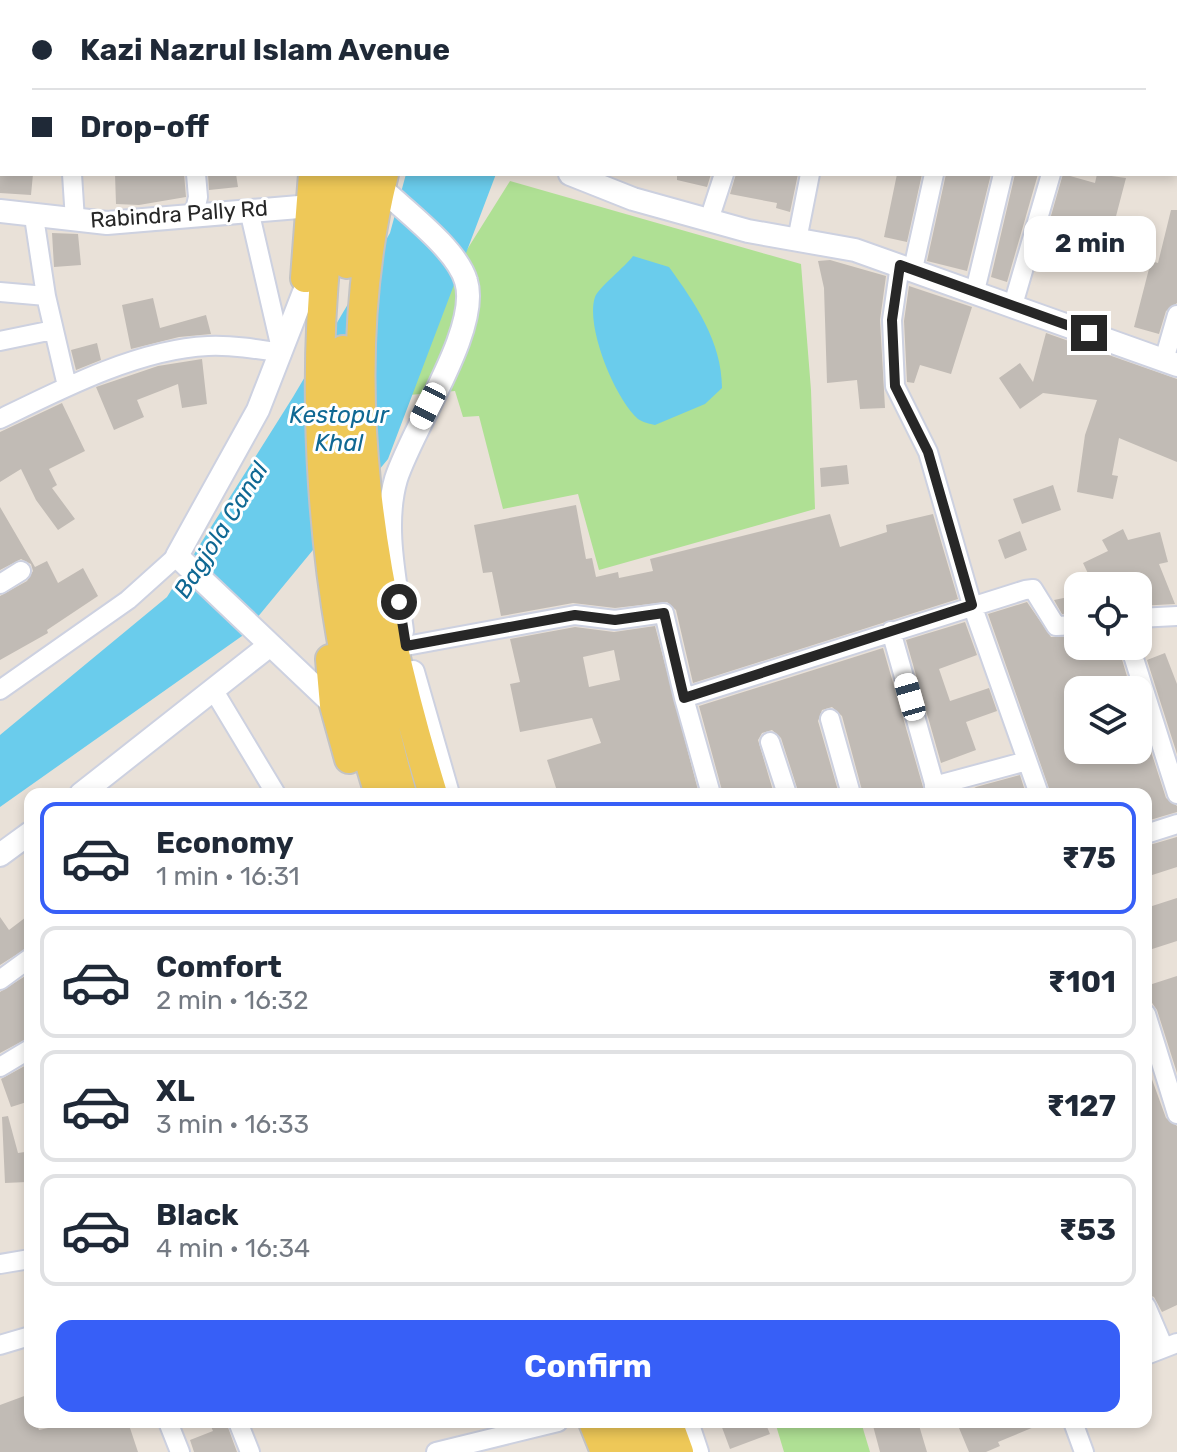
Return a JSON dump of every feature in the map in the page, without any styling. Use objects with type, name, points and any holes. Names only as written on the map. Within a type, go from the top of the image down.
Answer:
[{"type":"main road","points":[[313,176],[304,292],[303,361],[334,705],[358,788]]},
{"type":"main road","points":[[337,176],[322,313],[321,394],[326,503],[332,577],[352,693],[377,788]]},
{"type":"main road","points":[[375,178],[347,265],[343,332],[346,487],[368,652],[401,788]]},
{"type":"main road","points":[[375,178],[362,285],[360,341],[372,530],[392,651],[431,788]]},
{"type":"main road","points":[[595,1428],[605,1452]]},
{"type":"main road","points":[[618,1428],[628,1452]]},
{"type":"main road","points":[[641,1428],[651,1452]]},
{"type":"main road","points":[[670,1428],[679,1452]]},
{"type":"street","points":[[72,176],[75,220]]},
{"type":"street","points":[[194,215],[198,197],[196,176]]},
{"type":"street","points":[[575,176],[633,199],[709,220],[855,250],[1170,362],[1177,315]]},
{"type":"street","points":[[709,220],[723,176]]},
{"type":"street","points":[[797,240],[810,176]]},
{"type":"street","points":[[933,176],[892,320],[895,386],[928,452],[972,605],[1037,788]]},
{"type":"street","points":[[975,291],[1003,176]]},
{"type":"street","points":[[1013,305],[1050,176]]},
{"type":"street","points":[[375,178],[454,259],[466,278],[467,313],[457,346],[414,433],[395,482],[391,541],[406,646],[446,788]]},
{"type":"street","name":"Rabindra Pally Rd","points":[[0,211],[107,223],[311,206]]},
{"type":"street","points":[[249,210],[282,353]]},
{"type":"street","points":[[34,217],[46,296],[67,386]]},
{"type":"street","points":[[0,292],[46,296]]},
{"type":"street","points":[[0,690],[180,560],[258,410],[304,292]]},
{"type":"street","points":[[0,341],[53,330]]},
{"type":"street","points":[[0,419],[67,386],[150,358],[204,346],[236,345],[282,353]]},
{"type":"street","points":[[180,560],[334,705]]},
{"type":"street","points":[[0,584],[21,571]]},
{"type":"street","points":[[684,698],[972,605],[1033,589],[1056,626],[1064,626]]},
{"type":"street","points":[[406,646],[575,615],[615,620],[664,613],[709,788]]},
{"type":"street","points":[[1152,617],[1177,616]]},
{"type":"street","points":[[891,631],[935,788]]},
{"type":"street","points":[[89,788],[214,691],[262,638]]},
{"type":"street","points":[[1134,660],[1177,794]]},
{"type":"street","points":[[214,691],[272,788]]},
{"type":"street","points":[[830,719],[849,788]]},
{"type":"street","points":[[770,742],[785,788]]},
{"type":"street","points":[[942,788],[1027,761]]},
{"type":"street","points":[[1152,832],[1177,824]]},
{"type":"street","points":[[0,855],[24,837]]},
{"type":"street","points":[[0,980],[24,962]]},
{"type":"street","points":[[1152,1033],[1177,1114]]},
{"type":"street","points":[[0,1067],[24,1053]]},
{"type":"street","points":[[0,1264],[24,1260]]},
{"type":"street","points":[[1152,1322],[1162,1348]]},
{"type":"street","points":[[0,1345],[24,1338]]},
{"type":"street","points":[[170,1428],[180,1452]]},
{"type":"street","points":[[240,1428],[250,1452]]},
{"type":"street","points":[[436,1452],[532,1428]]},
{"type":"street","points":[[689,1428],[697,1452]]},
{"type":"street","points":[[1075,1428],[1084,1452]]},
{"type":"street","points":[[506,1434],[514,1452]]},
{"type":"green space","points":[[510,181],[801,264],[811,390],[815,509],[599,570],[578,494],[503,509],[479,416],[463,417],[455,391],[374,398]]},
{"type":"green space","points":[[777,1428],[863,1428],[870,1452],[784,1452]]},
{"type":"water","name":"Kestopur Khal","points":[[405,176],[495,176],[388,459],[242,636],[0,807],[0,735],[167,597],[293,397],[390,233]]},
{"type":"water","points":[[633,256],[669,267],[705,324],[721,371],[722,388],[705,404],[655,425],[638,419],[620,396],[604,361],[594,325],[595,297]]},
{"type":"building","points":[[0,176],[33,176],[31,195],[0,193]]},
{"type":"building","points":[[115,176],[184,176],[186,197],[139,205],[116,204]]},
{"type":"building","points":[[208,176],[236,176],[238,187],[209,190]]},
{"type":"building","points":[[677,176],[710,176],[707,187],[677,180]]},
{"type":"building","points":[[735,176],[798,176],[790,212],[776,208],[777,203],[730,194]]},
{"type":"building","points":[[897,176],[922,176],[907,242],[884,237]]},
{"type":"building","points":[[946,176],[991,176],[967,271],[927,261]]},
{"type":"building","points":[[1015,176],[1037,176],[1007,282],[991,277]]},
{"type":"building","points":[[1062,176],[1095,183],[1097,176],[1126,178],[1109,243],[1072,232],[1062,261],[1040,254]]},
{"type":"building","points":[[1171,210],[1177,210],[1177,303],[1166,311],[1159,334],[1134,327],[1151,261],[1158,263]]},
{"type":"building","points":[[52,233],[78,234],[81,265],[54,267]]},
{"type":"building","points":[[830,260],[886,276],[880,320],[885,408],[860,409],[857,380],[827,383],[824,288],[818,261]]},
{"type":"building","points":[[909,286],[972,307],[951,374],[920,365],[914,383],[907,382],[904,321]]},
{"type":"building","points":[[153,298],[160,328],[206,315],[211,334],[179,337],[131,349],[122,305]]},
{"type":"building","points":[[1046,333],[1177,379],[1177,462],[1119,438],[1112,475],[1118,476],[1113,499],[1077,492],[1085,435],[1097,400],[1043,393],[1020,409],[999,378],[1020,363],[1033,382]]},
{"type":"building","points":[[97,343],[101,360],[76,370],[71,350]]},
{"type":"building","points":[[202,359],[207,404],[182,408],[178,384],[137,400],[144,417],[114,430],[96,387],[158,366]]},
{"type":"building","points":[[62,403],[85,451],[49,469],[57,485],[52,488],[75,519],[58,530],[36,500],[21,469],[0,482],[0,432]]},
{"type":"building","points":[[847,465],[849,484],[821,487],[820,468]]},
{"type":"building","points":[[1053,485],[1061,510],[1022,524],[1013,499]]},
{"type":"building","points":[[576,505],[586,559],[592,558],[596,577],[618,572],[619,578],[653,571],[650,559],[830,514],[840,547],[887,532],[886,525],[933,514],[958,599],[693,683],[676,610],[667,602],[615,608],[573,603],[501,616],[492,572],[483,573],[474,525]]},
{"type":"building","points":[[0,507],[35,567],[47,561],[58,583],[83,568],[98,596],[47,630],[48,633],[0,660],[0,596],[27,581],[33,571],[31,564],[21,559],[0,570]]},
{"type":"building","points":[[1123,529],[1128,540],[1160,532],[1168,562],[1159,564],[1175,604],[1152,605],[1152,572],[1087,572],[1083,563],[1108,551],[1102,540]]},
{"type":"building","points":[[1020,531],[1027,550],[1005,559],[998,540]]},
{"type":"building","points":[[1064,598],[1064,614],[1062,614],[1054,600]]},
{"type":"building","points":[[1027,602],[1051,637],[1064,637],[1064,660],[1122,660],[1127,676],[1064,676],[1064,764],[1152,764],[1152,754],[1166,798],[1177,806],[1177,812],[1152,819],[1152,788],[1049,788],[988,614]]},
{"type":"building","points":[[965,622],[977,655],[939,669],[950,701],[989,688],[997,711],[966,722],[976,750],[941,763],[906,640]]},
{"type":"building","points":[[655,626],[697,788],[556,788],[547,760],[601,743],[592,718],[520,732],[510,684],[520,682],[510,639],[575,627],[614,632]],"holes":[[[614,650],[620,680],[589,687],[583,657]]]},
{"type":"building","points":[[883,648],[923,788],[861,788],[842,716],[832,707],[822,710],[818,721],[837,788],[797,788],[781,738],[772,730],[762,733],[758,740],[772,788],[721,788],[699,706]]},
{"type":"building","points":[[1165,653],[1177,684],[1177,754],[1147,660]]},
{"type":"building","points":[[1020,775],[1024,788],[974,788]]},
{"type":"building","points":[[1177,837],[1177,867],[1152,875],[1152,844]]},
{"type":"building","points":[[1177,898],[1177,941],[1152,949],[1152,906]]},
{"type":"building","points":[[0,917],[9,930],[24,919],[24,950],[0,965]]},
{"type":"building","points":[[1177,976],[1177,1073],[1152,1003],[1152,984]]},
{"type":"building","points":[[24,977],[24,1040],[0,1053],[0,992]]},
{"type":"building","points":[[24,1066],[24,1103],[11,1107],[1,1079]]},
{"type":"building","points":[[1152,1080],[1166,1118],[1177,1126],[1177,1305],[1162,1312],[1154,1297]]},
{"type":"building","points":[[8,1116],[18,1153],[24,1152],[24,1182],[5,1183],[2,1117]]},
{"type":"building","points":[[24,1396],[24,1428],[130,1428],[138,1452],[0,1452],[0,1405]]},
{"type":"building","points":[[212,1428],[228,1428],[237,1452],[194,1452],[190,1440],[213,1431]]},
{"type":"building","points":[[722,1428],[768,1428],[770,1434],[730,1449]]},
{"type":"building","points":[[874,1428],[920,1428],[927,1452],[880,1452]]},
{"type":"building","points":[[959,1428],[1032,1428],[998,1442],[1000,1446],[986,1452],[969,1452]]},
{"type":"route","points":[[399,602],[406,646],[575,615],[615,620],[664,613],[684,698],[972,605],[928,452],[895,386],[892,320],[900,265],[1089,333]]},
{"type":"water label","name":"Bagjola Canal","points":[[221,530]]}]
